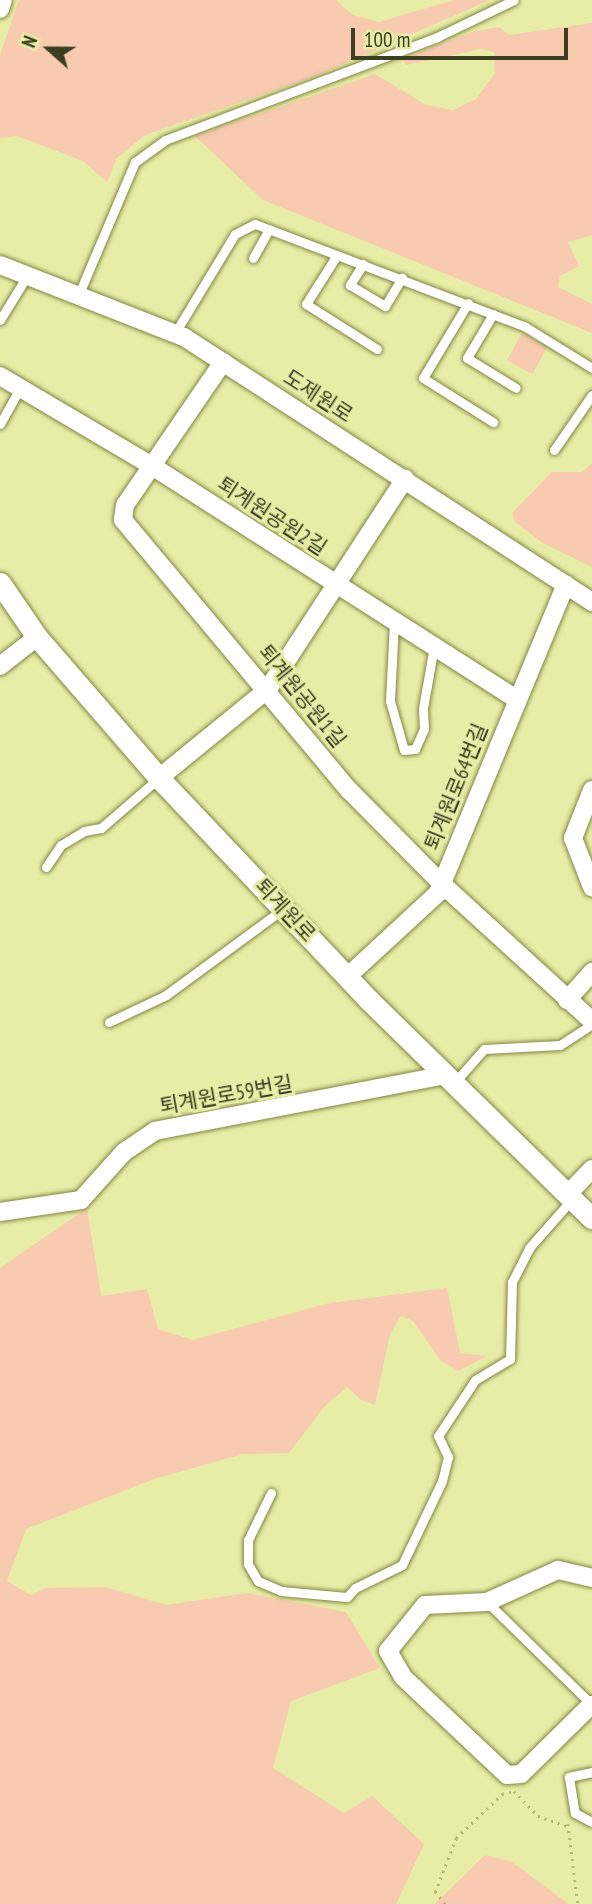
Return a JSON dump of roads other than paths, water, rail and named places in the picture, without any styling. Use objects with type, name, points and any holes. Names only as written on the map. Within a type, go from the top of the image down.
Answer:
[{"type":"street","points":[[0,9],[3,0]]},
{"type":"street","name":"도제원로","points":[[0,265],[175,333],[405,478],[591,600]]},
{"type":"street","name":"퇴계원공원1길","points":[[223,362],[125,505],[124,520],[268,689],[349,790],[442,884],[592,1023]]},
{"type":"street","name":"퇴계원공원2길","points":[[0,376],[152,466],[517,699]]},
{"type":"street","points":[[159,778],[268,689],[405,478]]},
{"type":"street","name":"퇴계원로","points":[[0,583],[37,637],[159,778],[346,977],[592,1217]]},
{"type":"street","name":"퇴계원로64번길","points":[[346,977],[438,893],[566,584]]},
{"type":"street","points":[[0,666],[37,637]]},
{"type":"street","points":[[592,790],[573,838],[592,887]]},
{"type":"street","points":[[567,1000],[592,972]]},
{"type":"street","name":"퇴계원로59번길","points":[[0,1212],[81,1200],[124,1152],[155,1131],[449,1079]]},
{"type":"street","points":[[570,1197],[592,1168]]},
{"type":"street","points":[[592,1578],[558,1570],[487,1602],[425,1605],[388,1651],[403,1677],[507,1775],[521,1774],[592,1705]]},
{"type":"lane","points":[[78,296],[135,162],[165,141],[438,37],[514,0]]},
{"type":"lane","points":[[175,333],[236,234],[255,224],[524,326],[592,368]]},
{"type":"lane","points":[[253,258],[268,229]]},
{"type":"lane","points":[[337,254],[306,304],[377,349]]},
{"type":"lane","points":[[363,264],[350,285],[385,306],[402,278]]},
{"type":"lane","points":[[0,320],[27,276]]},
{"type":"lane","points":[[468,303],[423,378],[493,422]]},
{"type":"lane","points":[[493,314],[467,358],[516,388]]},
{"type":"lane","points":[[0,424],[20,388]]},
{"type":"lane","points":[[554,450],[592,395]]},
{"type":"lane","points":[[394,620],[390,701],[404,750],[415,749],[424,729],[423,708],[434,646]]},
{"type":"lane","points":[[46,867],[61,845],[84,831],[101,828],[159,778]]},
{"type":"lane","points":[[109,1021],[166,995],[284,908]]},
{"type":"lane","points":[[449,1079],[484,1049],[560,1045],[592,1023]]},
{"type":"lane","points":[[271,1493],[248,1540],[248,1564],[258,1581],[281,1591],[347,1597],[355,1588],[402,1565],[442,1481],[448,1457],[438,1436],[475,1380],[510,1359],[512,1282],[529,1248],[570,1197]]},
{"type":"lane","points":[[487,1602],[592,1705]]},
{"type":"lane","points":[[592,1772],[569,1777],[575,1813],[592,1822]]}]
